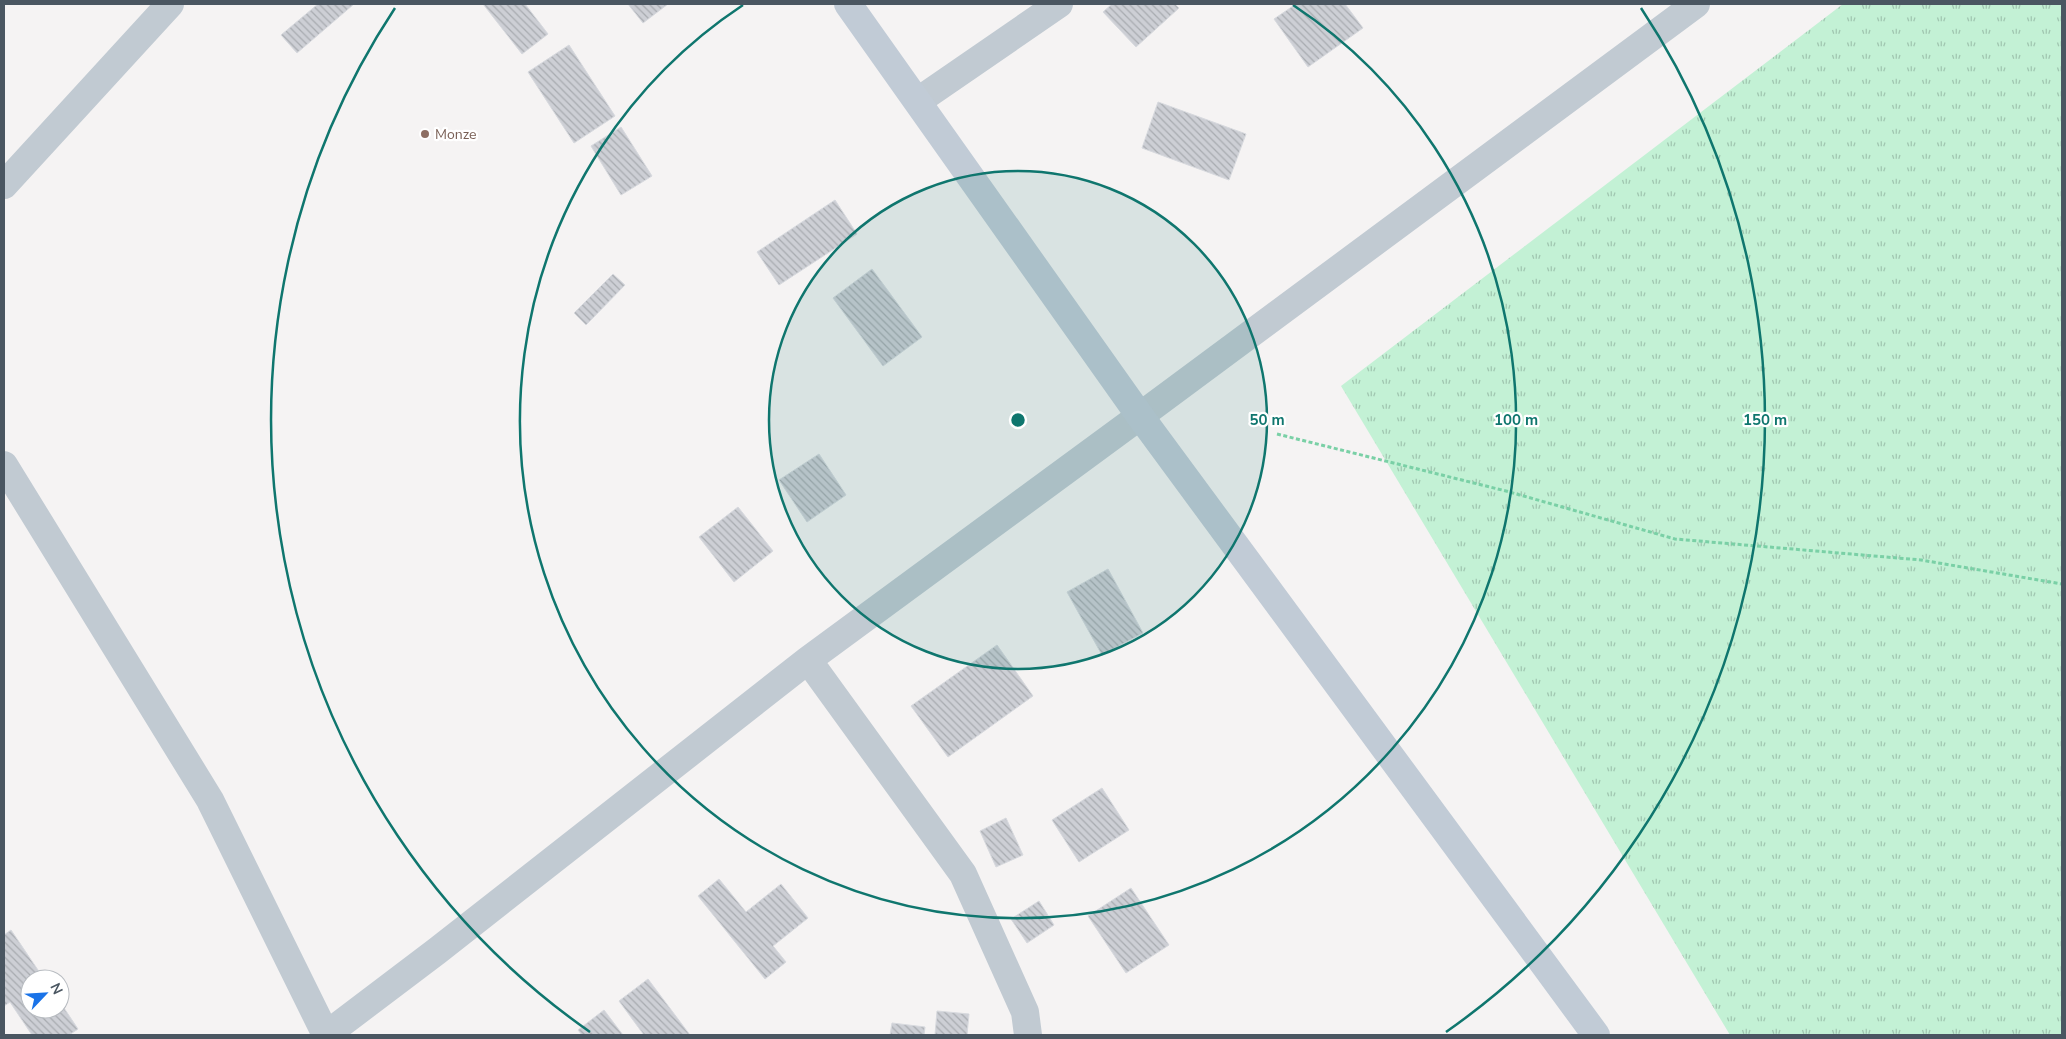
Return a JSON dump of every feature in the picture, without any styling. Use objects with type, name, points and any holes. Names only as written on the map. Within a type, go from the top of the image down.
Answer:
[{"type":"street","points":[[4,185],[170,4]]},
{"type":"street","points":[[848,4],[1140,416],[1596,1035]]},
{"type":"street","points":[[918,101],[1059,4]]},
{"type":"street","points":[[4,465],[210,800],[326,1035],[808,660],[1696,4]]},
{"type":"street","points":[[808,660],[963,874],[1025,1012],[1028,1035]]},
{"type":"path","points":[[1277,434],[1506,491],[1675,539],[1921,560],[2062,584]]},
{"type":"green space","points":[[1843,4],[2062,4],[2062,1035],[1730,1035],[1341,386]]},
{"type":"building","points":[[318,4],[354,4],[297,53],[281,35]]},
{"type":"building","points":[[483,4],[525,4],[548,34],[522,54]]},
{"type":"building","points":[[628,4],[668,4],[643,23]]},
{"type":"building","points":[[1112,4],[1175,4],[1179,8],[1136,47],[1103,12]]},
{"type":"building","points":[[1296,4],[1345,4],[1363,28],[1308,67],[1274,19]]},
{"type":"building","points":[[569,45],[615,116],[574,143],[528,72]]},
{"type":"building","points":[[1158,102],[1246,134],[1229,180],[1142,148]]},
{"type":"building","points":[[621,127],[652,176],[621,195],[591,146]]},
{"type":"building","points":[[835,200],[857,234],[779,285],[757,252]]},
{"type":"building","points":[[872,269],[922,337],[883,366],[833,298]]},
{"type":"building","points":[[613,274],[625,285],[586,325],[574,313]]},
{"type":"building","points":[[819,454],[846,495],[807,522],[779,480]]},
{"type":"building","points":[[738,507],[773,551],[734,582],[699,537]]},
{"type":"building","points":[[1108,569],[1143,633],[1102,655],[1067,592]]},
{"type":"building","points":[[997,645],[1033,696],[948,757],[911,706]]},
{"type":"building","points":[[1102,788],[1129,830],[1079,862],[1052,820]]},
{"type":"building","points":[[1006,818],[1023,855],[996,867],[980,831]]},
{"type":"building","points":[[719,879],[746,912],[781,884],[808,918],[773,946],[786,962],[765,979],[698,896]]},
{"type":"building","points":[[1131,888],[1169,945],[1126,973],[1088,916]]},
{"type":"building","points":[[1039,901],[1054,925],[1027,943],[1011,919]]},
{"type":"building","points":[[11,930],[37,969],[20,969],[20,1017],[10,1002],[4,1006],[4,935]]},
{"type":"building","points":[[648,979],[690,1035],[644,1035],[619,1001]]},
{"type":"building","points":[[604,1010],[623,1035],[582,1035],[578,1030]]},
{"type":"building","points":[[937,1011],[969,1014],[967,1035],[935,1035]]},
{"type":"building","points":[[70,1017],[78,1029],[69,1035],[32,1035],[21,1019],[70,1019]]},
{"type":"building","points":[[892,1023],[925,1027],[924,1035],[890,1035]]},
{"type":"place","name":"Monze","points":[[425,134]]}]
